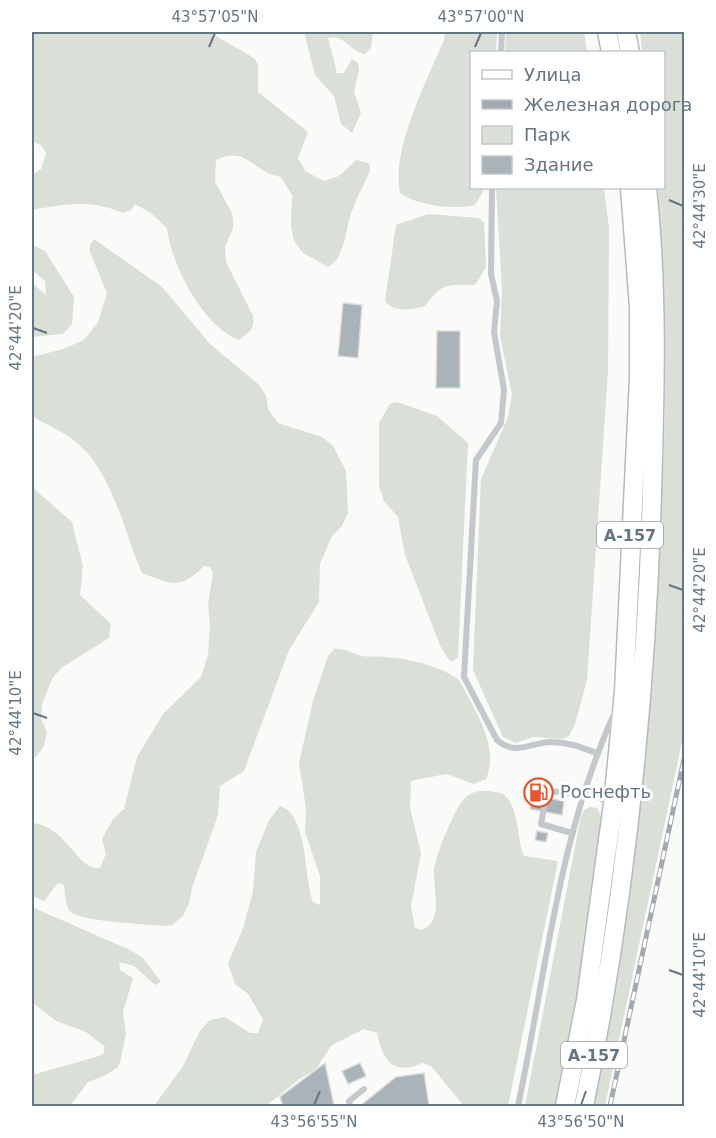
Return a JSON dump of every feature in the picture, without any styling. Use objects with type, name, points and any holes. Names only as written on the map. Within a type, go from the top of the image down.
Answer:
[{"type":"main road","points":[[607,32],[611,51]]},
{"type":"main road","points":[[626,32],[630,51]]},
{"type":"main road","name":"А-157","points":[[584,1107],[603,1004],[630,813],[639,378],[639,307],[630,189]]},
{"type":"main road","name":"А-157","points":[[566,1107],[586,1000],[613,804],[633,693],[650,577],[657,377],[656,308],[647,189]]},
{"type":"lane","points":[[501,51],[502,32]]},
{"type":"lane","points":[[492,189],[491,274],[497,302],[494,332],[504,390],[501,423],[476,460],[464,677],[496,740],[505,747],[516,749],[547,742],[566,743],[596,753]]},
{"type":"lane","points":[[518,1107],[572,833],[582,793],[596,753],[633,693]]},
{"type":"lane","points":[[572,833],[541,824],[547,791],[582,793],[602,797],[630,813]]},
{"type":"lane","points":[[350,1107],[349,1101],[364,1089]]},
{"type":"green space","points":[[32,32],[209,32],[254,58],[258,64],[258,92],[308,132],[298,158],[305,171],[324,181],[339,176],[356,160],[369,163],[370,171],[352,211],[342,249],[334,262],[328,267],[303,253],[294,241],[291,226],[292,195],[281,177],[263,170],[243,157],[227,156],[216,160],[215,182],[232,213],[233,221],[233,228],[225,247],[226,262],[253,316],[251,330],[239,340],[226,333],[201,308],[182,276],[167,228],[151,213],[135,204],[131,210],[123,213],[89,204],[32,210],[32,175],[41,169],[46,153],[42,146],[32,141]]},
{"type":"green space","points":[[304,32],[373,32],[371,48],[365,54],[355,50],[343,40],[328,38],[337,73],[344,73],[352,59],[358,63],[359,70],[354,92],[361,113],[352,133],[341,124],[334,96],[315,75]]},
{"type":"green space","points":[[445,32],[497,32],[496,51],[470,51],[470,189],[484,189],[475,205],[447,207],[426,204],[400,193],[399,175],[405,136],[444,40]]},
{"type":"green space","points":[[506,32],[584,32],[587,51],[505,51]]},
{"type":"green space","points":[[640,32],[684,32],[684,732],[605,1106],[593,1106],[619,959],[632,860],[661,512],[665,363],[658,189],[665,189],[665,51],[642,51]]},
{"type":"green space","points":[[496,189],[604,189],[609,228],[608,371],[587,680],[575,724],[569,736],[562,739],[533,737],[516,743],[503,737],[473,670],[481,479],[508,417],[512,395],[500,336],[502,290]]},
{"type":"green space","points":[[428,214],[479,218],[484,223],[486,267],[475,285],[446,286],[436,293],[425,306],[398,309],[385,301],[396,225]]},
{"type":"green space","points":[[94,239],[162,287],[211,345],[258,384],[266,395],[268,409],[278,423],[322,437],[333,446],[346,471],[348,513],[342,526],[332,536],[320,564],[319,602],[289,650],[244,771],[220,786],[218,815],[183,916],[172,925],[165,926],[101,920],[78,915],[69,910],[64,885],[58,883],[44,901],[32,896],[32,823],[54,831],[85,863],[100,868],[106,854],[102,839],[113,819],[124,809],[137,757],[163,714],[201,677],[208,655],[210,625],[208,605],[213,573],[210,567],[204,566],[188,579],[175,583],[142,573],[115,501],[97,466],[86,451],[72,439],[32,416],[32,357],[63,349],[84,340],[98,322],[107,293],[90,252],[90,245]]},
{"type":"green space","points":[[32,245],[45,251],[74,297],[72,324],[63,334],[32,337],[32,283],[46,295],[45,281],[32,270]]},
{"type":"green space","points":[[397,402],[437,416],[468,443],[458,657],[452,662],[440,645],[405,555],[398,517],[384,501],[379,486],[379,423],[390,404]]},
{"type":"green space","points":[[32,487],[72,522],[83,566],[80,595],[111,624],[109,638],[61,668],[52,679],[42,704],[41,719],[47,732],[44,746],[36,757],[32,756]]},
{"type":"green space","points":[[334,649],[361,656],[414,661],[452,675],[460,681],[479,716],[488,741],[490,767],[486,779],[474,784],[446,774],[411,781],[410,808],[421,853],[411,906],[415,928],[422,930],[433,920],[436,904],[434,871],[438,854],[457,809],[471,793],[485,791],[503,794],[515,815],[524,856],[558,861],[508,1106],[464,1106],[431,1066],[423,1063],[413,1067],[397,1067],[386,1058],[377,1033],[364,1029],[332,1045],[316,1069],[298,1080],[266,1106],[154,1106],[183,1066],[200,1031],[210,1020],[225,1017],[250,1033],[258,1033],[263,1019],[248,994],[235,984],[228,963],[243,929],[253,891],[256,852],[269,820],[280,806],[289,811],[296,821],[304,848],[310,892],[313,902],[320,905],[320,876],[305,832],[306,809],[299,763],[313,701],[328,656]]},
{"type":"green space","points":[[590,807],[597,808],[603,819],[578,1005],[560,1106],[525,1106],[581,816],[584,810]]},
{"type":"green space","points":[[32,907],[130,950],[143,958],[161,982],[155,985],[134,966],[119,962],[120,970],[133,978],[123,1012],[126,1034],[120,1062],[117,1068],[88,1082],[70,1106],[32,1106],[32,1075],[96,1057],[103,1054],[105,1047],[86,1032],[56,1021],[32,1002]]},
{"type":"building","points":[[343,303],[362,305],[358,358],[338,356]]},
{"type":"building","points":[[437,331],[460,331],[460,388],[436,388]]},
{"type":"building","points":[[532,795],[564,801],[562,815],[530,809]]},
{"type":"building","points":[[537,831],[548,833],[546,842],[535,840]]},
{"type":"building","points":[[325,1063],[334,1106],[283,1106],[280,1097]]},
{"type":"building","points":[[360,1063],[366,1076],[348,1084],[342,1071]]},
{"type":"building","points":[[424,1073],[429,1106],[360,1106],[396,1077]]},
{"type":"railway","points":[[610,1106],[684,759]]},
{"type":"place","name":"Роснефть","points":[[539,792]]}]
